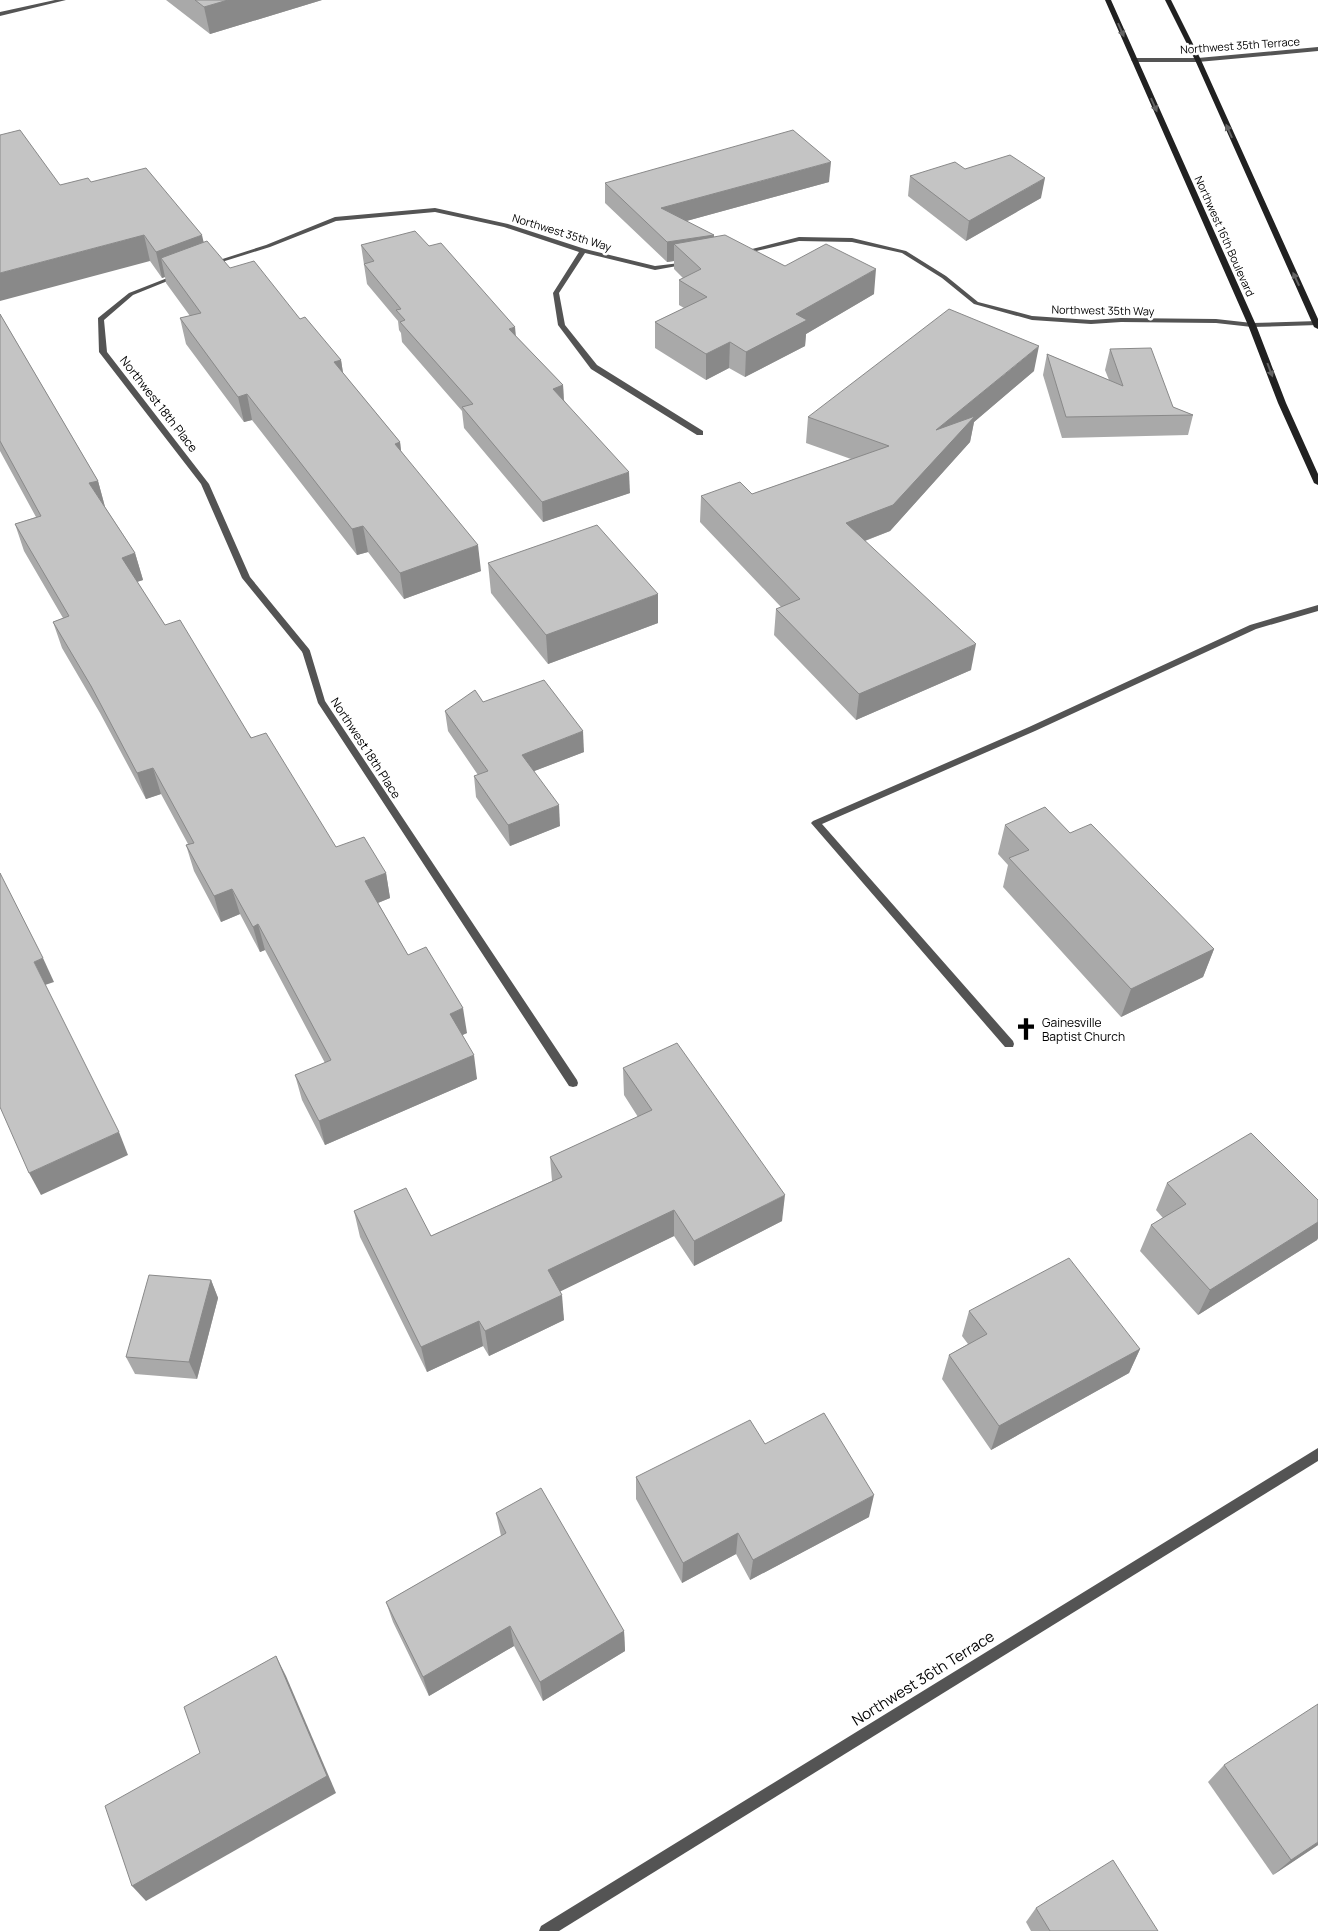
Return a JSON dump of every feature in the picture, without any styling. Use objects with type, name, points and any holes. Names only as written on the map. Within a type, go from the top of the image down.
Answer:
[{"type":"main road","name":"Northwest 16th Boulevard","points":[[1108,0],[1252,325],[1282,403],[1318,483]]},
{"type":"main road","points":[[1168,0],[1198,60],[1317,325]]},
{"type":"street","points":[[0,14],[63,0]]},
{"type":"street","name":"Northwest 35th Terrace","points":[[1134,60],[1198,60],[1318,49]]},
{"type":"street","name":"Northwest 35th Way","points":[[204,266],[268,246],[335,219],[435,210],[506,225],[583,251],[655,268],[694,262]]},
{"type":"street","name":"Northwest 35th Way","points":[[732,254],[799,239],[852,240],[904,252],[944,278],[976,303],[1032,318],[1063,321],[1216,321],[1252,325],[1317,325]]},
{"type":"street","points":[[583,251],[556,293],[562,325],[594,367],[700,433]]},
{"type":"street","name":"Northwest 18th Place","points":[[186,272],[131,294],[100,319],[102,352],[205,484],[246,578],[306,651],[321,701],[573,1083]]},
{"type":"street","points":[[1009,1044],[816,823],[1032,729],[1253,627],[1318,608]]},
{"type":"street","name":"Northwest 36th Terrace","points":[[546,1931],[1318,1454]]},
{"type":"building","points":[[195,0],[228,0],[204,7]]},
{"type":"building","points":[[20,130],[60,185],[88,178],[91,182],[146,168],[202,235],[156,252],[144,235],[0,273],[0,135]]},
{"type":"building","points":[[793,130],[831,162],[661,208],[714,235],[667,242],[605,183]]},
{"type":"building","points":[[1010,155],[1045,178],[969,221],[910,176],[955,162],[965,169]]},
{"type":"building","points":[[415,231],[429,246],[441,243],[515,327],[509,329],[563,385],[553,389],[629,472],[542,502],[462,407],[473,404],[400,322],[405,320],[396,310],[401,309],[364,264],[374,261],[361,245]]},
{"type":"building","points":[[725,235],[785,266],[826,244],[876,269],[796,314],[807,320],[746,352],[730,342],[706,354],[655,322],[707,297],[679,280],[701,269],[674,244]]},
{"type":"building","points":[[207,241],[230,268],[254,261],[300,319],[305,317],[341,360],[334,362],[400,442],[395,444],[478,545],[400,573],[363,526],[352,529],[247,394],[238,397],[180,318],[201,313],[161,258]]},
{"type":"building","points":[[949,309],[1039,346],[936,430],[975,416],[893,505],[846,523],[976,644],[859,694],[776,609],[800,599],[701,496],[740,482],[752,494],[889,446],[808,417]]},
{"type":"building","points":[[0,314],[98,481],[89,483],[135,553],[122,558],[165,625],[180,620],[251,738],[266,733],[336,847],[364,837],[386,873],[365,881],[408,955],[426,947],[463,1008],[450,1014],[474,1055],[319,1121],[295,1075],[331,1060],[258,924],[253,927],[232,889],[214,896],[186,845],[194,843],[153,768],[137,773],[91,686],[53,622],[69,616],[15,524],[41,516],[0,441]]},
{"type":"building","points":[[1151,348],[1173,407],[1193,415],[1066,417],[1047,354],[1123,386],[1110,349]]},
{"type":"building","points":[[597,525],[658,594],[546,635],[488,563]]},
{"type":"building","points":[[544,680],[583,731],[522,755],[559,805],[508,825],[474,776],[488,771],[445,711],[475,690],[483,702]]},
{"type":"building","points":[[1045,807],[1070,833],[1091,824],[1214,949],[1131,989],[1009,858],[1029,850],[1005,825]]},
{"type":"building","points":[[0,873],[43,958],[34,962],[119,1132],[29,1173],[0,1107]]},
{"type":"building","points":[[677,1043],[785,1195],[694,1241],[674,1210],[548,1270],[562,1295],[485,1331],[479,1321],[421,1347],[354,1211],[406,1188],[431,1236],[562,1177],[550,1157],[652,1110],[623,1068]]},
{"type":"building","points":[[1251,1133],[1318,1200],[1318,1222],[1210,1290],[1151,1225],[1186,1204],[1167,1183]]},
{"type":"building","points":[[1069,1258],[1140,1349],[999,1426],[949,1355],[987,1334],[969,1311]]},
{"type":"building","points":[[149,1275],[211,1280],[189,1362],[126,1357]]},
{"type":"building","points":[[824,1413],[874,1495],[753,1560],[738,1533],[683,1563],[636,1477],[750,1420],[765,1444]]},
{"type":"building","points":[[541,1488],[624,1631],[540,1682],[510,1626],[423,1677],[386,1602],[506,1533],[496,1513]]},
{"type":"building","points":[[276,1656],[327,1776],[132,1886],[105,1806],[200,1753],[184,1707]]},
{"type":"building","points":[[1318,1704],[1318,1842],[1291,1860],[1224,1765]]},
{"type":"building","points":[[1113,1860],[1158,1931],[1050,1931],[1036,1908]]},
{"type":"place","name":"Gainesville Baptist Church","points":[[1026,1029]]}]
